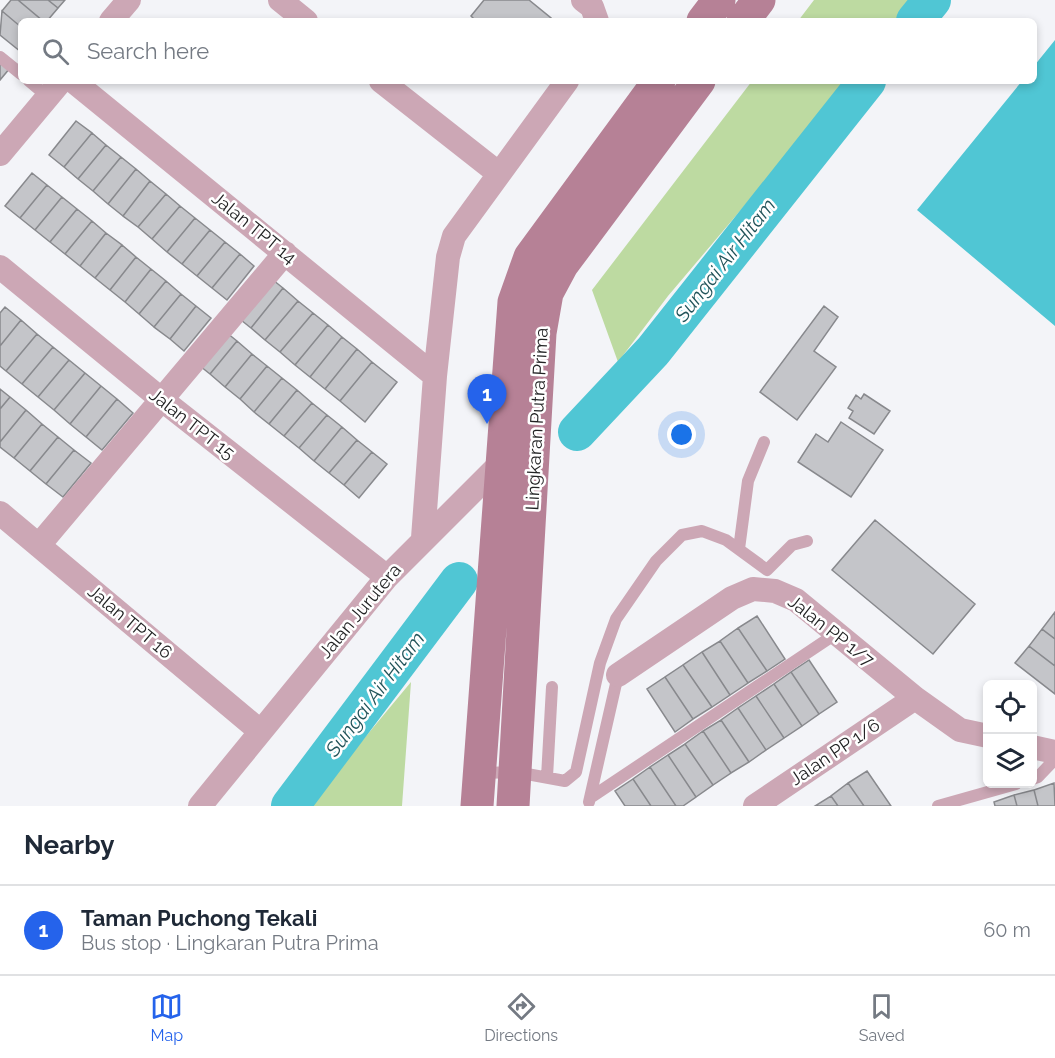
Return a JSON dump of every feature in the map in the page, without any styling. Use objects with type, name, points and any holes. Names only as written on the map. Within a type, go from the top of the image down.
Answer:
[{"type":"main road","points":[[705,18],[719,0]]},
{"type":"main road","points":[[745,18],[759,0]]},
{"type":"main road","name":"Lingkaran Putra Prima","points":[[477,806],[514,302],[530,257],[657,84]]},
{"type":"main road","name":"Lingkaran Putra Prima","points":[[513,806],[531,775],[536,431],[540,333],[547,293],[562,265],[697,84]]},
{"type":"street","points":[[114,18],[129,0]]},
{"type":"street","points":[[280,0],[302,18]]},
{"type":"street","points":[[583,0],[592,7],[596,18]]},
{"type":"street","name":"Jalan TPT 14","points":[[77,84],[435,376]]},
{"type":"street","points":[[385,84],[498,173]]},
{"type":"street","points":[[423,538],[435,376],[448,257],[454,236],[565,84]]},
{"type":"street","points":[[0,154],[55,89]]},
{"type":"street","points":[[39,545],[285,253]]},
{"type":"street","name":"Jalan TPT 15","points":[[0,267],[161,399],[387,577]]},
{"type":"street","name":"Jalan Jurutera","points":[[200,806],[387,577],[423,538],[536,431]]},
{"type":"street","name":"Jalan TPT 16","points":[[0,513],[260,731]]},
{"type":"street","name":"Jalan PP 1/7","points":[[618,675],[732,598],[753,589],[775,591],[796,600],[915,698],[960,730],[983,735]]},
{"type":"street","name":"Jalan PP 1/6","points":[[754,806],[915,698]]},
{"type":"street","points":[[1037,748],[1055,752]]},
{"type":"lane","points":[[0,57],[18,72]]},
{"type":"lane","points":[[39,84],[55,89]]},
{"type":"lane","points":[[739,549],[747,481],[764,442]]},
{"type":"lane","points":[[479,773],[531,775],[565,781],[576,772],[600,663],[616,619],[656,561],[682,535],[702,531],[726,540],[766,570],[792,545],[807,541]]},
{"type":"lane","points":[[589,802],[837,633]]},
{"type":"lane","points":[[589,802],[618,675]]},
{"type":"lane","points":[[531,775],[552,687]]},
{"type":"lane","points":[[1037,777],[1055,759]]},
{"type":"lane","points":[[938,806],[999,788]]},
{"type":"green space","points":[[814,0],[918,0],[903,18],[800,18]]},
{"type":"green space","points":[[750,84],[847,84],[668,296],[618,362],[592,290]]},
{"type":"green space","points":[[411,682],[402,806],[308,806]]},
{"type":"water","points":[[1055,40],[1055,326],[917,210],[1020,84],[1037,84],[1037,62]]},
{"type":"building","points":[[11,0],[18,0],[39,18],[18,18],[18,24],[2,11]]},
{"type":"building","points":[[18,0],[48,0],[58,8],[50,18],[39,18]]},
{"type":"building","points":[[48,0],[65,0],[58,8]]},
{"type":"building","points":[[484,0],[529,0],[551,18],[473,18],[471,16]]},
{"type":"building","points":[[2,11],[18,24],[18,50],[0,35]]},
{"type":"building","points":[[0,59],[10,68],[0,80]]},
{"type":"building","points":[[76,121],[92,133],[64,167],[49,155]]},
{"type":"building","points":[[92,133],[106,145],[78,179],[64,167]]},
{"type":"building","points":[[106,145],[121,157],[93,191],[78,179]]},
{"type":"building","points":[[121,157],[136,169],[108,204],[93,191]]},
{"type":"building","points":[[136,169],[150,181],[123,216],[108,204]]},
{"type":"building","points":[[32,173],[47,185],[20,218],[5,206]]},
{"type":"building","points":[[150,181],[166,194],[138,227],[123,216]]},
{"type":"building","points":[[47,185],[62,197],[35,230],[20,218]]},
{"type":"building","points":[[166,194],[180,206],[152,239],[138,227]]},
{"type":"building","points":[[62,197],[77,209],[50,242],[35,230]]},
{"type":"building","points":[[180,206],[195,218],[167,252],[152,239]]},
{"type":"building","points":[[77,209],[92,221],[65,254],[50,242]]},
{"type":"building","points":[[195,218],[210,230],[182,264],[167,252]]},
{"type":"building","points":[[92,221],[106,233],[80,266],[65,254]]},
{"type":"building","points":[[210,230],[225,242],[197,276],[182,264]]},
{"type":"building","points":[[106,233],[122,245],[95,278],[80,266]]},
{"type":"building","points":[[225,242],[240,254],[212,288],[197,276]]},
{"type":"building","points":[[122,245],[136,257],[110,290],[95,278]]},
{"type":"building","points":[[240,254],[254,266],[227,300],[212,288]]},
{"type":"building","points":[[136,257],[151,269],[125,302],[110,290]]},
{"type":"building","points":[[151,269],[166,281],[139,314],[125,302]]},
{"type":"building","points":[[268,276],[283,288],[251,328],[236,316]]},
{"type":"building","points":[[166,281],[181,294],[154,327],[139,314]]},
{"type":"building","points":[[283,288],[298,301],[265,340],[251,328]]},
{"type":"building","points":[[181,294],[196,306],[170,339],[154,327]]},
{"type":"building","points":[[298,301],[313,313],[280,352],[265,340]]},
{"type":"building","points":[[196,306],[211,318],[184,351],[170,339]]},
{"type":"building","points":[[824,306],[838,317],[814,351],[836,367],[797,420],[760,392]]},
{"type":"building","points":[[5,307],[21,320],[0,346],[0,313]]},
{"type":"building","points":[[313,313],[328,325],[295,365],[280,352]]},
{"type":"building","points":[[21,320],[37,334],[6,371],[0,366],[0,346]]},
{"type":"building","points":[[328,325],[342,337],[310,377],[295,365]]},
{"type":"building","points":[[222,329],[237,341],[210,374],[195,362]]},
{"type":"building","points":[[37,334],[53,347],[22,384],[6,371]]},
{"type":"building","points":[[342,337],[357,349],[325,389],[310,377]]},
{"type":"building","points":[[237,341],[252,354],[225,387],[210,374]]},
{"type":"building","points":[[53,347],[69,360],[38,397],[22,384]]},
{"type":"building","points":[[357,349],[372,362],[340,401],[325,389]]},
{"type":"building","points":[[252,354],[267,366],[240,399],[225,387]]},
{"type":"building","points":[[69,360],[85,373],[54,410],[38,397]]},
{"type":"building","points":[[372,362],[397,382],[365,422],[340,401]]},
{"type":"building","points":[[267,366],[282,378],[254,412],[240,399]]},
{"type":"building","points":[[85,373],[101,386],[70,424],[54,410]]},
{"type":"building","points":[[282,378],[297,390],[269,424],[254,412]]},
{"type":"building","points":[[101,386],[117,399],[86,437],[70,424]]},
{"type":"building","points":[[0,389],[10,397],[0,409]]},
{"type":"building","points":[[297,390],[312,403],[284,436],[269,424]]},
{"type":"building","points":[[864,394],[890,411],[874,434],[849,418],[853,411],[848,408],[856,395],[861,399]]},
{"type":"building","points":[[10,397],[26,410],[0,442],[0,409]]},
{"type":"building","points":[[117,399],[133,413],[102,450],[86,437]]},
{"type":"building","points":[[312,403],[327,415],[299,448],[284,436]]},
{"type":"building","points":[[26,410],[42,424],[14,458],[0,447],[0,442]]},
{"type":"building","points":[[327,415],[342,427],[314,461],[299,448]]},
{"type":"building","points":[[841,422],[883,450],[851,497],[798,462],[816,434],[828,442]]},
{"type":"building","points":[[42,424],[58,437],[30,471],[14,458]]},
{"type":"building","points":[[342,427],[357,440],[329,473],[314,461]]},
{"type":"building","points":[[58,437],[74,450],[46,484],[30,471]]},
{"type":"building","points":[[357,440],[372,452],[344,485],[329,473]]},
{"type":"building","points":[[74,450],[91,463],[63,497],[46,484]]},
{"type":"building","points":[[372,452],[387,464],[359,498],[344,485]]},
{"type":"building","points":[[875,520],[975,604],[933,654],[832,570]]},
{"type":"building","points":[[1055,612],[1055,639],[1042,629]]},
{"type":"building","points":[[757,616],[785,659],[767,671],[738,628]]},
{"type":"building","points":[[738,628],[767,671],[748,683],[720,641]]},
{"type":"building","points":[[1042,629],[1055,639],[1055,666],[1029,646]]},
{"type":"building","points":[[720,641],[748,683],[730,695],[702,652]]},
{"type":"building","points":[[1029,646],[1055,666],[1055,694],[1037,680],[1015,663]]},
{"type":"building","points":[[702,652],[730,695],[712,707],[683,665]]},
{"type":"building","points":[[809,660],[837,702],[819,714],[791,672]]},
{"type":"building","points":[[683,665],[712,707],[693,719],[665,677]]},
{"type":"building","points":[[791,672],[819,714],[802,726],[774,684]]},
{"type":"building","points":[[665,677],[693,719],[675,732],[647,689]]},
{"type":"building","points":[[774,684],[802,726],[784,738],[756,696]]},
{"type":"building","points":[[756,696],[784,738],[766,750],[738,708]]},
{"type":"building","points":[[738,708],[766,750],[749,762],[721,720]]},
{"type":"building","points":[[721,720],[749,762],[731,773],[703,731]]},
{"type":"building","points":[[703,731],[731,773],[713,785],[685,744]]},
{"type":"building","points":[[685,744],[713,785],[696,797],[668,755]]},
{"type":"building","points":[[668,755],[696,797],[683,806],[676,806],[650,767]]},
{"type":"building","points":[[650,767],[676,806],[651,806],[633,779]]},
{"type":"building","points":[[867,771],[891,806],[864,806],[848,783]]},
{"type":"building","points":[[633,779],[651,806],[625,806],[615,791]]},
{"type":"building","points":[[848,783],[864,806],[838,806],[831,796]]},
{"type":"building","points":[[1054,783],[1055,806],[1038,806],[1034,790]]},
{"type":"building","points":[[1034,790],[1038,806],[1017,806],[1014,795]]},
{"type":"building","points":[[1014,795],[1017,806],[995,806],[994,802]]},
{"type":"building","points":[[831,796],[838,806],[815,806]]},
{"type":"waterway","name":"Sungai Air Hitam","points":[[917,18],[932,0]]},
{"type":"waterway","name":"Sungai Air Hitam","points":[[577,432],[653,351],[865,84]]},
{"type":"waterway","name":"Sungai Air Hitam","points":[[290,806],[459,581]]},
{"type":"place","name":"Taman Puchong Tekali","points":[[487,424]]}]
